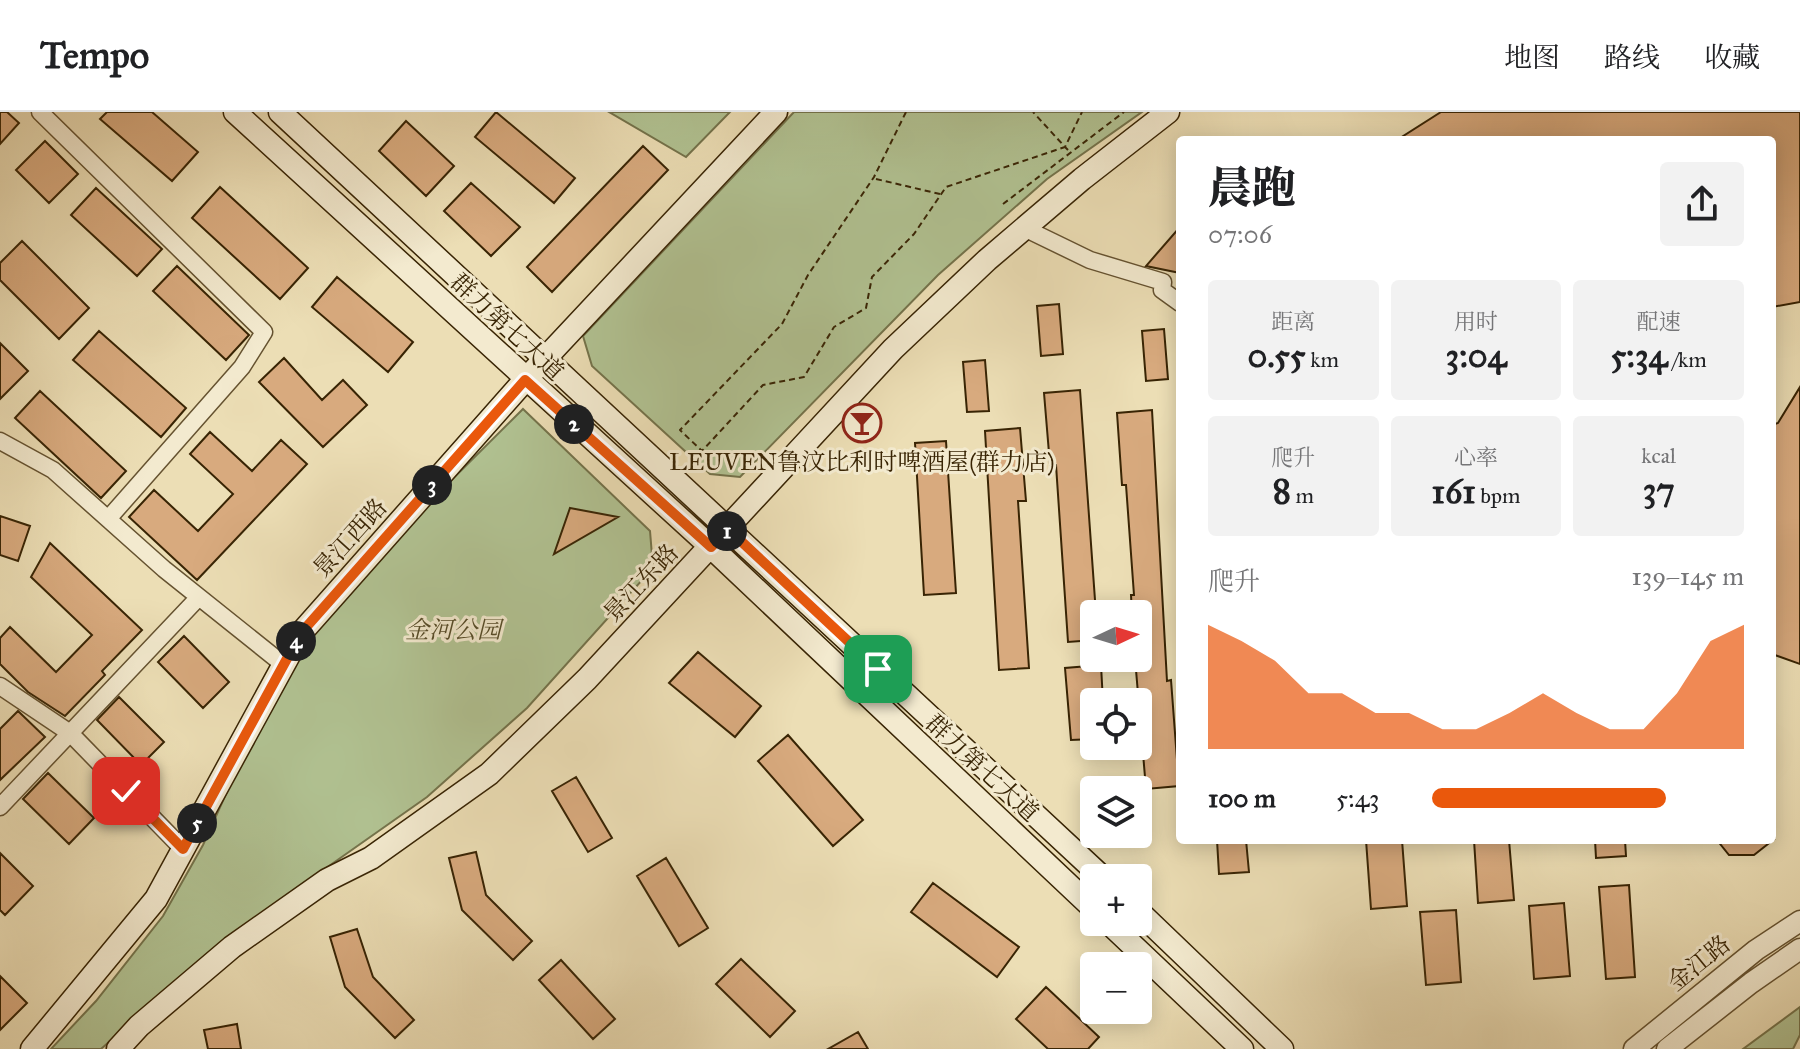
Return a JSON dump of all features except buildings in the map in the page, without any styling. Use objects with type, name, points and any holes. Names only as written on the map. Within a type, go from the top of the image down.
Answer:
[{"type":"main road","name":"群力第七大道","points":[[235,112],[711,547],[1080,896]]},
{"type":"main road","name":"群力第七大道","points":[[280,112],[1088,864]]},
{"type":"main road","name":"景江西路","points":[[32,1049],[156,899],[301,633],[525,380],[776,112]]},
{"type":"main road","name":"景江东路","points":[[118,1049],[139,1026],[232,947],[327,880],[371,858],[489,774],[587,679],[893,349],[1024,228],[1168,112]]},
{"type":"main road","points":[[1152,924],[1282,1049]]},
{"type":"main road","points":[[1123,936],[1242,1049]]},
{"type":"street","points":[[40,112],[264,332],[242,367],[108,519]]},
{"type":"street","points":[[1024,228],[1090,260],[1163,282],[1162,290],[1176,300]]},
{"type":"street","points":[[0,441],[53,470],[199,597],[284,665]]},
{"type":"street","points":[[0,807],[199,597]]},
{"type":"street","points":[[0,686],[70,733],[183,849]]},
{"type":"street","name":"金江路","points":[[1634,1049],[1756,950],[1800,921]]},
{"type":"street","name":"金江路","points":[[1667,1049],[1800,949]]},
{"type":"path","points":[[906,112],[873,179],[808,275],[782,324],[680,430],[702,451],[763,385],[804,377],[834,327],[866,308],[872,277],[914,234],[946,187],[1065,147],[1082,112]]},
{"type":"path","points":[[1033,112],[1069,151]]},
{"type":"path","points":[[1003,204],[1124,112]]},
{"type":"path","points":[[873,179],[941,194]]},
{"type":"green space","points":[[609,112],[730,112],[686,157]]},
{"type":"green space","points":[[794,112],[1142,112],[1047,179],[938,275],[740,477],[710,474],[592,366],[583,336]]},
{"type":"green space","name":"金河公园","points":[[523,409],[650,531],[653,568],[527,708],[427,797],[292,892],[188,972],[101,1049],[51,1049],[96,1001],[163,916],[203,845],[244,754],[304,640],[353,578]]},
{"type":"green space","points":[[1800,1007],[1800,1035],[1793,1049],[1743,1049]]},
{"type":"place","name":"LEUVEN鲁汶比利时啤酒屋(群力店)","points":[[862,423]]},
{"type":"route","points":[[126,791],[183,849],[301,633],[525,380],[711,547],[728,529],[878,669]]}]
